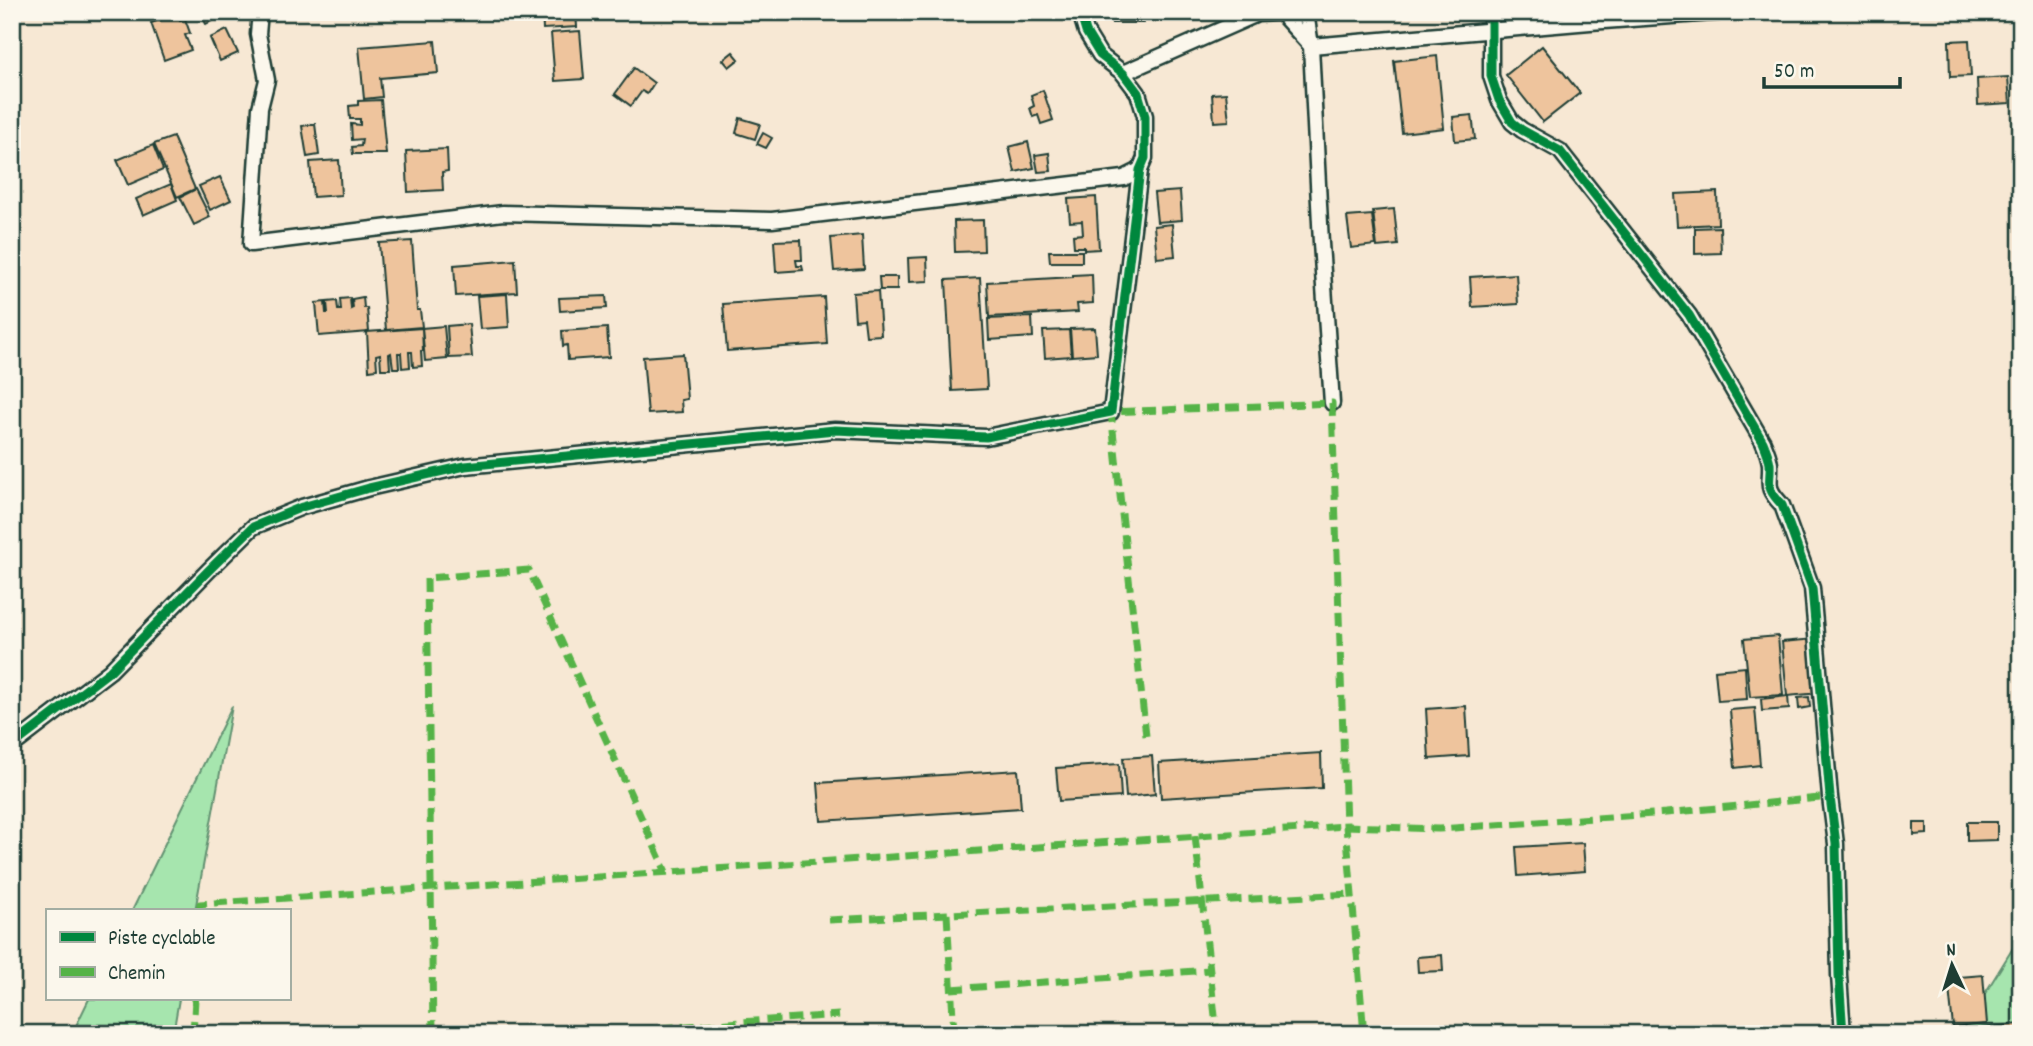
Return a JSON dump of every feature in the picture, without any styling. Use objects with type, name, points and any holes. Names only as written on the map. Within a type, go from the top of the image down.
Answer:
[{"type":"street","points":[[260,12],[258,34],[267,79],[260,108],[251,244],[503,213],[772,220],[1124,178],[1140,170]]},
{"type":"street","points":[[12,746],[110,671],[253,527],[302,507],[465,466],[835,430],[986,437],[1111,412],[1140,170],[1145,158],[1144,116],[1138,93],[1122,73],[1100,55],[1086,32],[1080,12]]},
{"type":"street","points":[[1306,12],[1311,46],[1332,403]]},
{"type":"street","points":[[1490,12],[1491,76],[1499,100],[1512,122],[1560,151],[1689,316],[1763,442],[1770,461],[1770,489],[1782,505],[1812,588],[1836,844],[1843,1034]]},
{"type":"street","points":[[1311,46],[1727,12]]},
{"type":"street","points":[[1122,73],[1257,15],[1282,13],[1311,46]]},
{"type":"green space","points":[[232,706],[195,909],[133,909]]},
{"type":"green space","points":[[2021,935],[2021,1034],[1960,1034]]},
{"type":"green space","points":[[89,1000],[179,1000],[173,1034],[72,1034]]},
{"type":"building","points":[[200,12],[228,12],[228,13],[206,24]]},
{"type":"building","points":[[542,12],[576,12],[577,27],[543,29]]},
{"type":"building","points":[[670,12],[685,12],[676,20]]},
{"type":"building","points":[[1112,12],[1143,12],[1143,23],[1112,23]]},
{"type":"building","points":[[178,14],[180,20],[185,19],[190,33],[185,35],[191,50],[164,60],[151,23]]},
{"type":"building","points":[[227,30],[238,53],[220,61],[210,38]]},
{"type":"building","points":[[580,31],[584,79],[555,81],[551,33]]},
{"type":"building","points":[[1969,40],[1971,76],[1950,77],[1949,41]]},
{"type":"building","points":[[435,41],[438,73],[380,78],[382,97],[364,99],[359,47]]},
{"type":"building","points":[[1542,46],[1580,93],[1543,122],[1506,75]]},
{"type":"building","points":[[733,52],[739,59],[729,67],[723,60]]},
{"type":"building","points":[[1437,56],[1444,128],[1402,133],[1394,61]]},
{"type":"building","points":[[634,68],[654,83],[647,94],[642,91],[631,106],[615,94]]},
{"type":"building","points":[[2008,77],[2010,103],[1978,105],[1977,79]]},
{"type":"building","points":[[1043,90],[1053,120],[1041,124],[1038,115],[1033,117],[1030,108],[1034,106],[1031,95]]},
{"type":"building","points":[[1226,93],[1229,121],[1214,122],[1212,94]]},
{"type":"building","points":[[381,100],[386,154],[353,154],[352,147],[361,146],[362,139],[352,140],[351,124],[360,125],[360,119],[350,119],[349,106],[358,105],[358,101]]},
{"type":"building","points":[[1472,115],[1475,139],[1455,141],[1453,117]]},
{"type":"building","points":[[740,118],[760,124],[755,139],[736,133]]},
{"type":"building","points":[[315,124],[319,155],[307,157],[302,126]]},
{"type":"building","points":[[763,133],[772,138],[766,148],[757,144]]},
{"type":"building","points":[[173,137],[195,189],[177,197],[154,144]]},
{"type":"building","points":[[1028,142],[1034,168],[1015,172],[1009,147]]},
{"type":"building","points":[[153,145],[163,170],[128,185],[117,160]]},
{"type":"building","points":[[447,149],[448,171],[442,172],[443,190],[408,192],[406,151]]},
{"type":"building","points":[[1049,153],[1051,171],[1038,172],[1035,155]]},
{"type":"building","points":[[339,160],[341,195],[313,197],[310,162]]},
{"type":"building","points":[[220,177],[231,200],[210,210],[199,186]]},
{"type":"building","points":[[171,184],[177,200],[143,215],[136,199]]},
{"type":"building","points":[[196,189],[210,217],[194,225],[180,197]]},
{"type":"building","points":[[1180,191],[1182,220],[1157,222],[1154,193]]},
{"type":"building","points":[[1717,192],[1718,224],[1677,226],[1675,194]]},
{"type":"building","points":[[1096,197],[1099,249],[1084,250],[1084,247],[1074,247],[1073,235],[1083,234],[1082,221],[1070,222],[1068,199]]},
{"type":"building","points":[[1394,209],[1398,245],[1377,247],[1373,211]]},
{"type":"building","points":[[1372,215],[1376,245],[1351,248],[1347,217]]},
{"type":"building","points":[[983,220],[984,251],[955,252],[954,221]]},
{"type":"building","points":[[1172,224],[1175,256],[1157,258],[1154,226]]},
{"type":"building","points":[[1720,227],[1721,253],[1695,254],[1695,228]]},
{"type":"building","points":[[862,235],[864,269],[834,271],[831,238]]},
{"type":"building","points":[[801,240],[802,260],[796,260],[797,266],[802,266],[803,270],[776,272],[774,241]]},
{"type":"building","points":[[412,241],[417,310],[420,310],[422,327],[386,330],[379,243]]},
{"type":"building","points":[[1049,251],[1082,251],[1082,262],[1050,262]]},
{"type":"building","points":[[927,257],[928,281],[909,282],[908,258]]},
{"type":"building","points":[[515,260],[517,292],[456,296],[454,265]]},
{"type":"building","points":[[1092,274],[1093,303],[1077,304],[1078,312],[989,317],[987,282]]},
{"type":"building","points":[[1516,274],[1518,304],[1472,307],[1470,277]]},
{"type":"building","points":[[879,277],[897,277],[897,290],[880,290]]},
{"type":"building","points":[[980,278],[987,389],[952,391],[946,280]]},
{"type":"building","points":[[878,291],[881,335],[866,336],[864,319],[855,320],[853,293]]},
{"type":"building","points":[[507,294],[509,327],[480,329],[477,296]]},
{"type":"building","points":[[606,296],[607,308],[560,311],[559,298]]},
{"type":"building","points":[[363,297],[369,332],[319,336],[316,303],[325,302],[328,313],[327,302],[337,301],[338,310],[341,310],[340,299],[350,298],[351,309],[352,299]]},
{"type":"building","points":[[824,297],[827,344],[727,351],[723,304]]},
{"type":"building","points":[[1032,317],[1033,337],[989,340],[988,319]]},
{"type":"building","points":[[469,324],[472,357],[449,358],[447,326]]},
{"type":"building","points":[[444,326],[447,359],[425,361],[422,328]]},
{"type":"building","points":[[422,328],[422,366],[413,367],[412,352],[409,352],[410,367],[402,368],[401,353],[398,353],[399,368],[393,368],[391,353],[390,369],[381,369],[380,354],[376,355],[377,369],[369,370],[367,332]]},
{"type":"building","points":[[607,328],[609,357],[568,360],[562,331]]},
{"type":"building","points":[[1095,328],[1097,354],[1072,356],[1070,329]]},
{"type":"building","points":[[1069,330],[1071,356],[1045,358],[1043,331]]},
{"type":"building","points":[[683,354],[687,399],[681,400],[682,412],[648,414],[643,357]]},
{"type":"building","points":[[1778,636],[1783,695],[1750,697],[1744,639]]},
{"type":"building","points":[[1815,639],[1820,693],[1787,696],[1782,642]]},
{"type":"building","points":[[1745,667],[1747,699],[1718,701],[1715,670]]},
{"type":"building","points":[[1788,696],[1789,709],[1762,711],[1761,699]]},
{"type":"building","points":[[1809,697],[1810,707],[1799,709],[1798,698]]},
{"type":"building","points":[[1466,706],[1469,756],[1429,759],[1426,709]]},
{"type":"building","points":[[1755,708],[1760,765],[1735,768],[1730,710]]},
{"type":"building","points":[[1321,753],[1322,788],[1161,798],[1159,763]]},
{"type":"building","points":[[1152,756],[1155,794],[1126,797],[1123,758]]},
{"type":"building","points":[[1119,764],[1121,797],[1059,801],[1056,768]]},
{"type":"building","points":[[1018,770],[1021,808],[821,821],[818,783]]},
{"type":"building","points":[[1967,822],[1997,822],[1997,840],[1967,841]]},
{"type":"building","points":[[1914,823],[1927,823],[1927,834],[1914,835]]},
{"type":"building","points":[[1583,843],[1585,871],[1518,876],[1516,847]]},
{"type":"building","points":[[1442,955],[1443,971],[1418,972],[1417,957]]},
{"type":"building","points":[[1983,975],[1987,1024],[1953,1027],[1948,978]]},
{"type":"building","points":[[2020,1024],[2021,1034],[1950,1034],[1950,1031]]},
{"type":"marked path","points":[[1146,736],[1111,412],[1332,403],[1346,826],[1364,1034]]},
{"type":"marked path","points":[[433,1034],[427,578],[529,570],[666,872]]},
{"type":"marked path","points":[[200,909],[200,904],[1346,826],[1439,829],[1666,813],[1830,797]]},
{"type":"marked path","points":[[1195,836],[1217,1034]]},
{"type":"marked path","points":[[829,920],[1352,894]]},
{"type":"marked path","points":[[947,914],[954,1034]]},
{"type":"marked path","points":[[951,989],[1210,970]]},
{"type":"marked path","points":[[193,1034],[195,1000]]},
{"type":"marked path","points":[[577,1034],[839,1015]]},
{"type":"cycle path","points":[[12,746],[110,671],[253,527],[302,507],[465,466],[835,430],[986,437],[1111,412],[1140,170],[1145,158],[1145,116],[1138,93],[1123,73],[1100,55],[1086,32],[1080,12]]},
{"type":"cycle path","points":[[1491,12],[1491,76],[1499,100],[1512,122],[1560,151],[1689,315],[1767,453],[1771,489],[1782,505],[1812,588],[1836,844],[1843,1034]]}]
